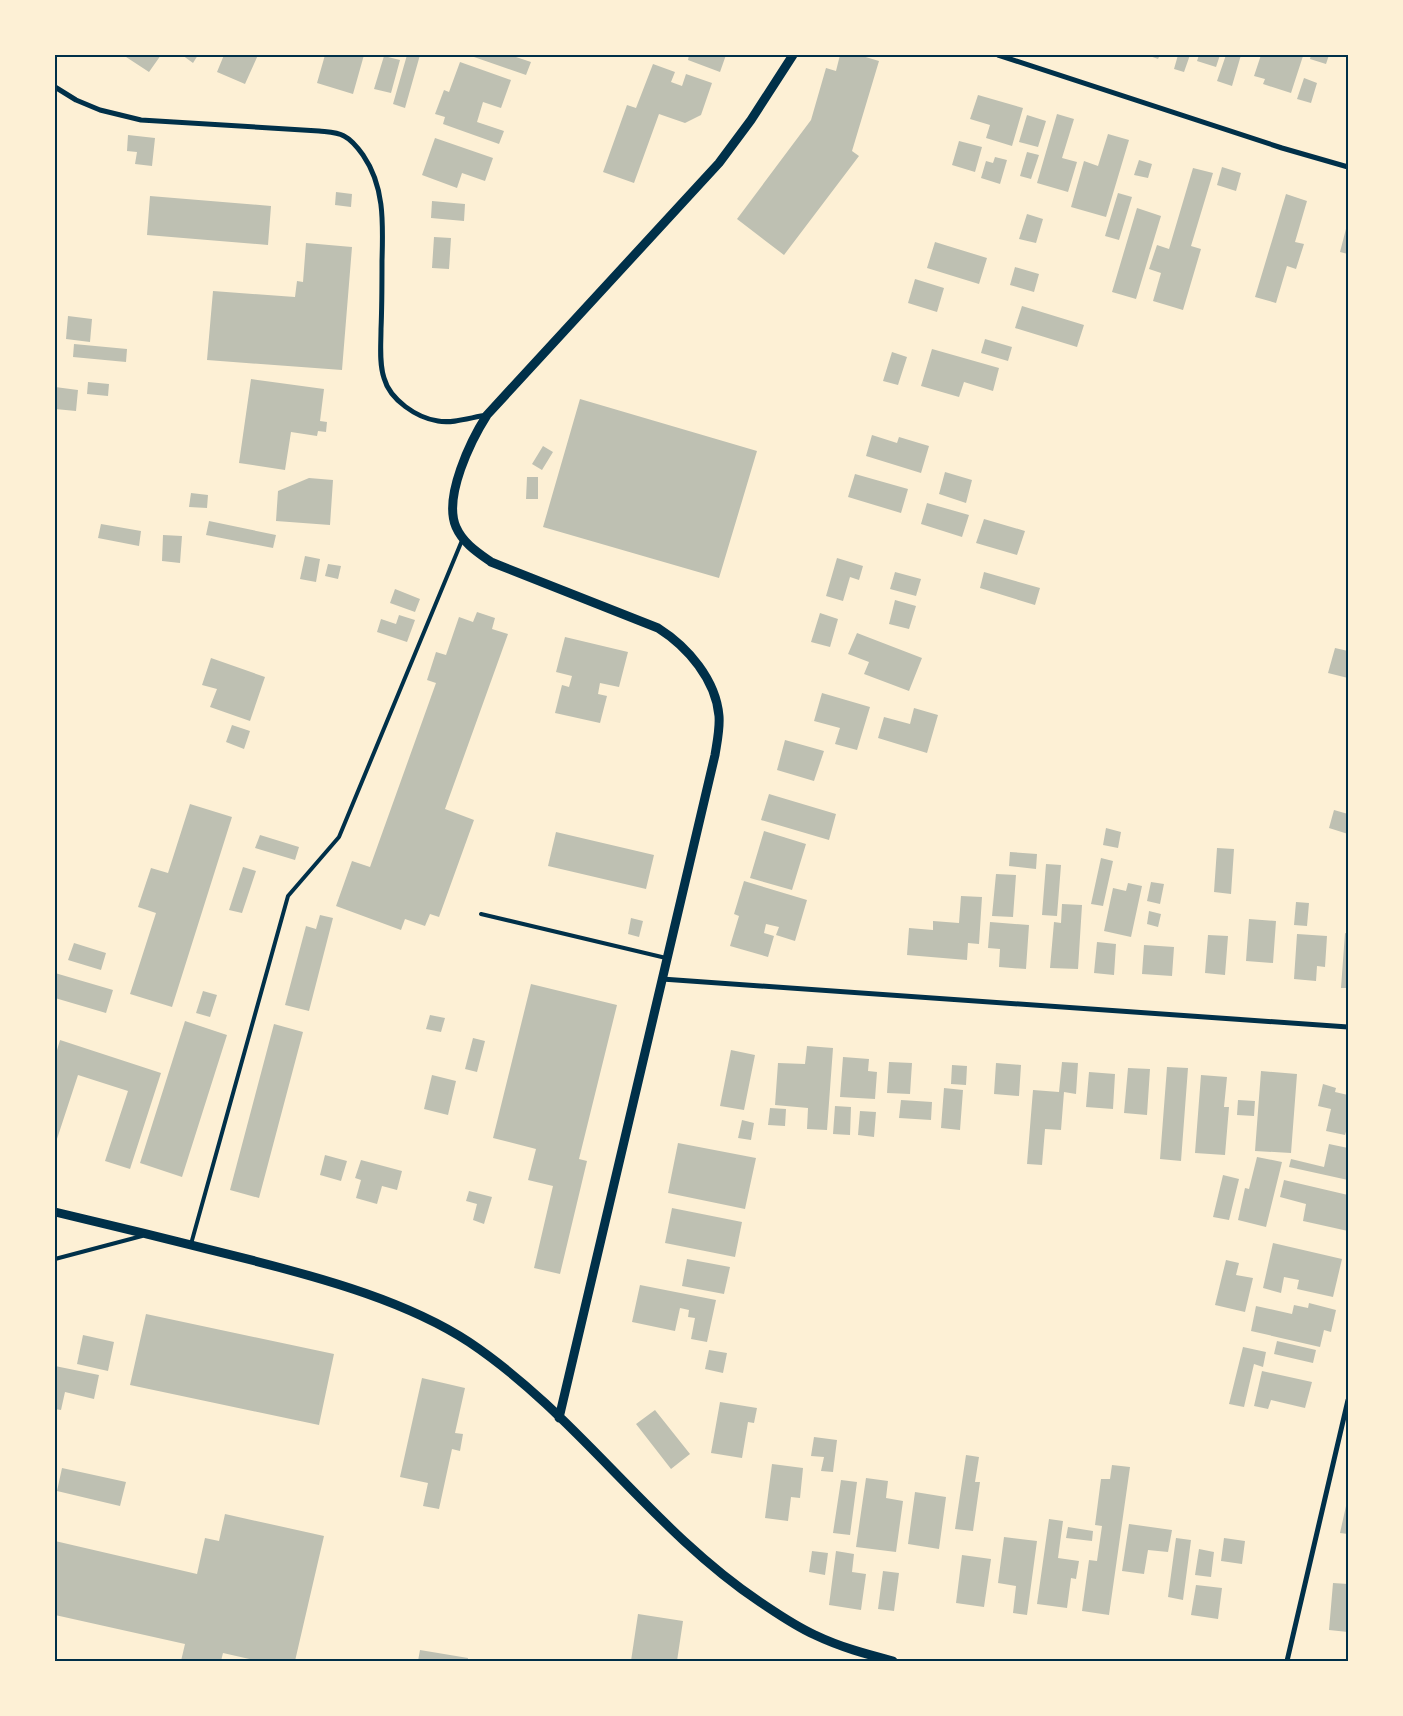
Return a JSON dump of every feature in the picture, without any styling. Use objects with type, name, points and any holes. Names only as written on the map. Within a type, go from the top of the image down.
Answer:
[{"type":"street","points":[[559,1418],[715,755],[719,718],[718,706],[707,680],[687,652],[676,640],[658,628],[491,562],[478,553],[463,538],[454,520],[452,513],[455,492],[460,469],[468,448],[488,415],[719,163],[751,120],[793,55]]},
{"type":"street","points":[[998,55],[1282,148],[1348,167]]},
{"type":"street","points":[[55,87],[76,100],[100,110],[141,120],[318,130],[338,134],[350,140],[367,160],[381,196],[383,219],[381,351],[384,379],[390,392],[423,417],[438,421],[488,415]]},
{"type":"street","points":[[662,979],[1348,1027]]},
{"type":"street","points":[[55,1212],[190,1244],[296,1272],[364,1293],[436,1324],[492,1358],[525,1386],[684,1542],[735,1585],[793,1624],[813,1634],[859,1652],[894,1661]]},
{"type":"street","points":[[1287,1661],[1348,1400]]},
{"type":"lane","points":[[190,1244],[288,896],[339,837],[463,538]]},
{"type":"lane","points":[[481,914],[667,959]]},
{"type":"lane","points":[[55,1259],[148,1234]]},
{"type":"building","points":[[123,55],[161,55],[149,72]]},
{"type":"building","points":[[182,55],[198,55],[193,63]]},
{"type":"building","points":[[224,55],[258,55],[245,84],[217,72]]},
{"type":"building","points":[[325,55],[364,55],[353,94],[317,83]]},
{"type":"building","points":[[407,55],[420,55],[405,108],[393,104]]},
{"type":"building","points":[[475,55],[510,55],[531,62],[526,75],[474,57]]},
{"type":"building","points":[[689,55],[726,55],[720,72],[688,60]]},
{"type":"building","points":[[840,55],[859,55],[879,61],[852,151],[859,156],[784,255],[737,219],[811,120],[826,68],[836,71]]},
{"type":"building","points":[[1147,55],[1160,55],[1158,59]]},
{"type":"building","points":[[1178,55],[1190,55],[1184,72],[1174,69]]},
{"type":"building","points":[[1199,55],[1220,55],[1216,67],[1197,61]]},
{"type":"building","points":[[1226,55],[1241,55],[1232,86],[1217,81]]},
{"type":"building","points":[[1261,55],[1303,56],[1291,93],[1263,84],[1265,79],[1254,76]]},
{"type":"building","points":[[1311,55],[1329,55],[1326,64],[1310,59]]},
{"type":"building","points":[[384,56],[400,60],[391,93],[374,89]]},
{"type":"building","points":[[460,62],[511,80],[501,108],[483,102],[477,122],[504,131],[499,144],[443,124],[445,117],[435,114],[444,90],[449,92]]},
{"type":"building","points":[[653,64],[675,72],[671,82],[682,86],[686,74],[712,83],[701,115],[685,123],[659,114],[634,183],[603,172],[627,105],[636,108]]},
{"type":"building","points":[[1304,78],[1317,83],[1311,103],[1297,99]]},
{"type":"building","points":[[978,95],[1023,108],[1012,146],[986,138],[990,125],[970,119]]},
{"type":"building","points":[[1057,114],[1074,119],[1062,158],[1077,162],[1068,192],[1037,183]]},
{"type":"building","points":[[1027,115],[1046,121],[1038,147],[1019,142]]},
{"type":"building","points":[[1108,134],[1129,140],[1106,217],[1071,207],[1084,161],[1098,166]]},
{"type":"building","points":[[128,135],[155,138],[152,166],[135,164],[137,152],[127,151]]},
{"type":"building","points":[[435,138],[493,158],[485,181],[462,173],[457,188],[422,175]]},
{"type":"building","points":[[959,141],[982,147],[975,172],[952,165]]},
{"type":"building","points":[[1027,152],[1039,155],[1031,179],[1020,176]]},
{"type":"building","points":[[995,157],[1007,160],[1000,184],[981,178],[986,161],[993,163]]},
{"type":"building","points":[[1139,160],[1152,164],[1148,178],[1134,175]]},
{"type":"building","points":[[1222,167],[1241,173],[1236,191],[1217,185]]},
{"type":"building","points":[[1193,168],[1213,173],[1191,246],[1201,249],[1183,310],[1153,301],[1161,273],[1149,269],[1157,245],[1169,249]]},
{"type":"building","points":[[336,192],[352,194],[351,207],[335,205]]},
{"type":"building","points":[[1118,193],[1132,197],[1119,240],[1105,236]]},
{"type":"building","points":[[1286,194],[1307,201],[1295,242],[1304,244],[1296,269],[1287,266],[1276,303],[1255,297]]},
{"type":"building","points":[[150,196],[271,206],[268,245],[147,235]]},
{"type":"building","points":[[432,201],[465,204],[464,221],[431,218]]},
{"type":"building","points":[[1137,208],[1161,216],[1136,299],[1112,292]]},
{"type":"building","points":[[1027,214],[1043,219],[1036,243],[1019,239]]},
{"type":"building","points":[[1348,226],[1348,254],[1340,252]]},
{"type":"building","points":[[434,237],[451,238],[449,269],[432,268]]},
{"type":"building","points":[[935,242],[987,258],[979,284],[927,268]]},
{"type":"building","points":[[306,243],[352,247],[342,370],[207,360],[213,291],[295,297],[297,281],[303,282]]},
{"type":"building","points":[[1015,267],[1039,274],[1034,292],[1010,285]]},
{"type":"building","points":[[915,279],[944,288],[937,312],[908,303]]},
{"type":"building","points":[[1022,306],[1084,325],[1077,347],[1015,328]]},
{"type":"building","points":[[68,316],[92,319],[90,342],[66,339]]},
{"type":"building","points":[[985,339],[1012,347],[1008,361],[981,353]]},
{"type":"building","points":[[74,344],[127,349],[126,362],[73,357]]},
{"type":"building","points":[[932,349],[999,368],[993,391],[964,382],[959,397],[921,386]]},
{"type":"building","points":[[892,352],[907,357],[898,385],[883,381]]},
{"type":"building","points":[[251,379],[324,389],[320,421],[327,422],[326,432],[318,431],[317,436],[291,432],[285,470],[239,463]]},
{"type":"building","points":[[88,382],[109,384],[108,396],[87,394]]},
{"type":"building","points":[[55,387],[78,390],[76,411],[55,409]]},
{"type":"building","points":[[580,399],[757,451],[719,578],[543,527]]},
{"type":"building","points":[[872,435],[897,443],[899,437],[929,446],[921,473],[866,456]]},
{"type":"building","points":[[543,446],[553,452],[542,470],[532,464]]},
{"type":"building","points":[[945,472],[972,480],[966,503],[939,494]]},
{"type":"building","points":[[855,474],[908,489],[901,513],[848,497]]},
{"type":"building","points":[[527,477],[538,477],[538,499],[526,499]]},
{"type":"building","points":[[309,478],[333,480],[330,525],[276,521],[278,491]]},
{"type":"building","points":[[191,493],[208,495],[207,508],[189,507]]},
{"type":"building","points":[[927,503],[969,515],[962,537],[921,524]]},
{"type":"building","points":[[984,519],[1025,531],[1017,555],[976,543]]},
{"type":"building","points":[[209,521],[276,535],[273,548],[206,535]]},
{"type":"building","points":[[101,524],[141,531],[139,546],[98,538]]},
{"type":"building","points":[[163,535],[182,536],[180,563],[162,561]]},
{"type":"building","points":[[305,556],[320,559],[316,582],[300,579]]},
{"type":"building","points":[[837,558],[863,566],[859,580],[850,577],[843,601],[826,596]]},
{"type":"building","points":[[328,564],[341,566],[338,579],[325,576]]},
{"type":"building","points":[[895,572],[921,579],[916,596],[890,589]]},
{"type":"building","points":[[984,572],[1040,588],[1035,605],[980,588]]},
{"type":"building","points":[[395,589],[420,599],[415,612],[390,603]]},
{"type":"building","points":[[895,600],[916,606],[909,629],[889,624]]},
{"type":"building","points":[[477,612],[495,618],[492,629],[508,634],[445,809],[474,820],[439,917],[430,914],[425,926],[405,919],[401,930],[336,906],[352,861],[370,867],[436,683],[427,680],[436,652],[446,655],[459,617],[473,622]]},
{"type":"building","points":[[820,613],[838,619],[830,647],[811,642]]},
{"type":"building","points":[[399,615],[415,620],[407,642],[377,632],[381,619],[396,624]]},
{"type":"building","points":[[857,633],[922,658],[909,691],[864,674],[869,662],[848,654]]},
{"type":"building","points":[[565,637],[628,652],[619,687],[600,683],[598,694],[607,696],[600,723],[555,713],[562,685],[569,687],[572,676],[556,672]]},
{"type":"building","points":[[1335,648],[1348,651],[1348,678],[1328,673]]},
{"type":"building","points":[[211,658],[265,677],[250,721],[210,707],[217,689],[202,685]]},
{"type":"building","points":[[822,693],[870,707],[857,750],[835,744],[840,728],[814,721]]},
{"type":"building","points":[[914,708],[938,715],[927,753],[878,738],[884,717],[910,724]]},
{"type":"building","points":[[232,725],[250,731],[244,749],[226,742]]},
{"type":"building","points":[[785,740],[824,751],[814,781],[777,770]]},
{"type":"building","points":[[769,794],[836,814],[829,840],[761,820]]},
{"type":"building","points":[[190,804],[232,817],[172,1007],[130,994],[156,913],[138,907],[151,868],[168,873]]},
{"type":"building","points":[[1334,810],[1348,814],[1348,834],[1329,828]]},
{"type":"building","points":[[1106,828],[1121,832],[1118,848],[1103,845]]},
{"type":"building","points":[[764,831],[806,844],[792,890],[750,878]]},
{"type":"building","points":[[556,832],[654,855],[646,889],[548,866]]},
{"type":"building","points":[[260,835],[299,847],[295,860],[255,848]]},
{"type":"building","points":[[1217,848],[1234,849],[1231,894],[1214,892]]},
{"type":"building","points":[[1010,852],[1037,854],[1036,869],[1009,866]]},
{"type":"building","points":[[1101,858],[1113,861],[1103,906],[1091,904]]},
{"type":"building","points":[[1046,864],[1061,865],[1057,916],[1042,915]]},
{"type":"building","points":[[243,867],[256,871],[242,913],[229,910]]},
{"type":"building","points":[[996,874],[1016,875],[1013,917],[992,916]]},
{"type":"building","points":[[744,881],[807,900],[795,941],[776,935],[779,927],[766,924],[764,933],[774,936],[768,957],[730,946],[739,916],[734,914]]},
{"type":"building","points":[[1151,882],[1164,884],[1160,904],[1147,901]]},
{"type":"building","points":[[1128,883],[1142,886],[1131,937],[1104,931],[1113,888],[1126,891]]},
{"type":"building","points":[[961,896],[982,897],[979,944],[968,943],[967,960],[907,955],[909,928],[933,930],[933,921],[959,923]]},
{"type":"building","points":[[1296,902],[1309,903],[1307,926],[1294,925]]},
{"type":"building","points":[[1062,904],[1082,905],[1078,969],[1050,968],[1054,922],[1061,923]]},
{"type":"building","points":[[1149,911],[1161,914],[1158,927],[1147,924]]},
{"type":"building","points":[[320,915],[333,918],[309,1011],[285,1005],[306,926],[316,929]]},
{"type":"building","points":[[631,918],[643,921],[639,937],[628,934]]},
{"type":"building","points":[[1249,919],[1276,921],[1273,963],[1246,961]]},
{"type":"building","points":[[990,922],[1029,925],[1026,969],[999,967],[1000,949],[988,948]]},
{"type":"building","points":[[1345,933],[1348,934],[1348,988],[1341,988]]},
{"type":"building","points":[[1297,934],[1327,936],[1325,967],[1317,966],[1316,981],[1294,979]]},
{"type":"building","points":[[1208,935],[1228,936],[1225,975],[1205,973]]},
{"type":"building","points":[[1097,942],[1116,944],[1114,975],[1094,973]]},
{"type":"building","points":[[74,943],[106,953],[101,970],[68,960]]},
{"type":"building","points":[[1144,945],[1174,947],[1172,976],[1142,974]]},
{"type":"building","points":[[55,973],[113,990],[106,1013],[55,998]]},
{"type":"building","points":[[531,984],[617,1005],[579,1159],[587,1161],[560,1274],[534,1268],[553,1186],[528,1180],[536,1149],[493,1138]]},
{"type":"building","points":[[203,991],[217,995],[210,1017],[196,1013]]},
{"type":"building","points":[[430,1015],[445,1018],[441,1032],[426,1029]]},
{"type":"building","points":[[185,1021],[227,1035],[182,1177],[140,1163]]},
{"type":"building","points":[[274,1024],[303,1032],[259,1198],[230,1190]]},
{"type":"building","points":[[473,1038],[485,1041],[477,1072],[465,1069]]},
{"type":"building","points":[[60,1040],[161,1073],[130,1169],[105,1161],[128,1091],[78,1075],[55,1145],[55,1057]]},
{"type":"building","points":[[807,1046],[833,1048],[827,1130],[807,1129],[808,1108],[775,1105],[778,1063],[805,1064]]},
{"type":"building","points":[[731,1050],[755,1055],[744,1110],[720,1106]]},
{"type":"building","points":[[843,1057],[869,1059],[868,1071],[877,1072],[875,1099],[840,1097]]},
{"type":"building","points":[[889,1062],[912,1063],[910,1094],[887,1093]]},
{"type":"building","points":[[1062,1062],[1078,1063],[1076,1094],[1064,1092],[1061,1130],[1045,1129],[1042,1165],[1027,1164],[1033,1090],[1059,1092]]},
{"type":"building","points":[[996,1063],[1021,1065],[1019,1096],[994,1094]]},
{"type":"building","points":[[952,1065],[967,1066],[966,1085],[951,1084]]},
{"type":"building","points":[[1167,1067],[1188,1068],[1181,1161],[1160,1159]]},
{"type":"building","points":[[1128,1068],[1150,1069],[1147,1115],[1124,1113]]},
{"type":"building","points":[[1261,1071],[1297,1074],[1291,1153],[1255,1151]]},
{"type":"building","points":[[1089,1072],[1115,1074],[1113,1109],[1086,1107]]},
{"type":"building","points":[[432,1075],[456,1081],[448,1115],[424,1109]]},
{"type":"building","points":[[1201,1075],[1227,1077],[1224,1107],[1229,1107],[1225,1155],[1195,1153]]},
{"type":"building","points":[[1323,1084],[1336,1088],[1335,1092],[1348,1095],[1348,1125],[1345,1135],[1326,1131],[1331,1109],[1318,1106]]},
{"type":"building","points":[[944,1088],[963,1090],[960,1130],[941,1128]]},
{"type":"building","points":[[901,1100],[932,1102],[931,1120],[899,1118]]},
{"type":"building","points":[[1238,1100],[1255,1101],[1254,1116],[1237,1115]]},
{"type":"building","points":[[835,1106],[851,1107],[850,1135],[833,1134]]},
{"type":"building","points":[[770,1108],[786,1109],[785,1126],[768,1125]]},
{"type":"building","points":[[860,1111],[876,1112],[874,1137],[858,1135]]},
{"type":"building","points":[[742,1120],[754,1123],[751,1140],[738,1138]]},
{"type":"building","points":[[678,1143],[756,1158],[745,1209],[668,1193]]},
{"type":"building","points":[[1329,1144],[1348,1148],[1348,1180],[1289,1167],[1291,1159],[1324,1167]]},
{"type":"building","points":[[325,1155],[347,1161],[341,1181],[320,1175]]},
{"type":"building","points":[[1257,1157],[1282,1162],[1266,1227],[1238,1220],[1245,1188],[1249,1189]]},
{"type":"building","points":[[361,1160],[402,1171],[397,1190],[382,1186],[377,1204],[356,1198],[361,1180],[355,1178]]},
{"type":"building","points":[[1223,1175],[1239,1179],[1229,1220],[1213,1217]]},
{"type":"building","points":[[1284,1180],[1348,1195],[1348,1231],[1303,1221],[1306,1204],[1280,1197]]},
{"type":"building","points":[[469,1191],[492,1197],[484,1224],[473,1220],[477,1204],[466,1201]]},
{"type":"building","points":[[672,1208],[742,1222],[735,1257],[665,1243]]},
{"type":"building","points":[[1273,1243],[1342,1259],[1333,1297],[1297,1289],[1299,1280],[1284,1277],[1281,1293],[1263,1288]]},
{"type":"building","points":[[687,1259],[730,1267],[724,1294],[682,1286]]},
{"type":"building","points":[[1226,1260],[1239,1263],[1236,1275],[1253,1278],[1245,1312],[1215,1305]]},
{"type":"building","points":[[640,1285],[716,1300],[707,1342],[691,1339],[695,1318],[688,1317],[689,1310],[680,1308],[675,1331],[632,1322]]},
{"type":"building","points":[[1309,1303],[1336,1310],[1331,1332],[1324,1330],[1320,1347],[1251,1331],[1256,1306],[1292,1314],[1294,1305],[1308,1308]]},
{"type":"building","points":[[146,1314],[334,1354],[319,1425],[130,1385]]},
{"type":"building","points":[[83,1335],[114,1342],[108,1371],[77,1364]]},
{"type":"building","points":[[1277,1341],[1316,1350],[1313,1363],[1274,1354]]},
{"type":"building","points":[[1243,1347],[1266,1352],[1263,1367],[1254,1364],[1244,1407],[1229,1404]]},
{"type":"building","points":[[709,1350],[727,1353],[723,1373],[705,1369]]},
{"type":"building","points":[[55,1366],[99,1375],[94,1399],[65,1392],[61,1410],[55,1409]]},
{"type":"building","points":[[1262,1371],[1312,1382],[1305,1408],[1271,1400],[1268,1409],[1254,1406]]},
{"type":"building","points":[[422,1378],[465,1388],[455,1433],[463,1434],[460,1451],[452,1449],[439,1509],[423,1506],[428,1483],[400,1477]]},
{"type":"building","points":[[720,1402],[757,1408],[754,1423],[748,1422],[742,1458],[711,1453]]},
{"type":"building","points":[[655,1410],[690,1454],[671,1469],[636,1424]]},
{"type":"building","points":[[814,1437],[837,1440],[833,1472],[821,1471],[824,1457],[811,1456]]},
{"type":"building","points":[[966,1455],[979,1457],[975,1482],[980,1482],[973,1531],[955,1529]]},
{"type":"building","points":[[772,1464],[803,1468],[800,1498],[791,1497],[788,1521],[765,1518]]},
{"type":"building","points":[[1112,1465],[1130,1467],[1109,1615],[1082,1611],[1089,1560],[1097,1561],[1102,1526],[1095,1525],[1101,1479],[1110,1479]]},
{"type":"building","points":[[62,1468],[126,1482],[120,1506],[57,1491]]},
{"type":"building","points":[[866,1478],[888,1481],[886,1498],[903,1501],[896,1552],[856,1547]]},
{"type":"building","points":[[841,1480],[857,1482],[850,1535],[833,1533]]},
{"type":"building","points":[[915,1492],[946,1497],[939,1549],[908,1544]]},
{"type":"building","points":[[1346,1506],[1348,1506],[1348,1534],[1340,1533]]},
{"type":"building","points":[[225,1514],[324,1536],[295,1661],[258,1661],[223,1653],[221,1661],[181,1661],[185,1644],[55,1615],[55,1541],[197,1574],[205,1538],[219,1541]]},
{"type":"building","points":[[1049,1519],[1063,1521],[1058,1558],[1079,1561],[1076,1579],[1071,1578],[1067,1608],[1037,1604]]},
{"type":"building","points":[[1129,1524],[1172,1530],[1168,1552],[1148,1550],[1144,1574],[1122,1571]]},
{"type":"building","points":[[1068,1527],[1093,1531],[1092,1541],[1066,1538]]},
{"type":"building","points":[[1004,1537],[1037,1541],[1027,1615],[1013,1613],[1016,1586],[998,1583]]},
{"type":"building","points":[[1176,1538],[1191,1540],[1183,1600],[1168,1597]]},
{"type":"building","points":[[1224,1538],[1245,1541],[1242,1564],[1221,1561]]},
{"type":"building","points":[[1199,1549],[1214,1552],[1211,1577],[1195,1575]]},
{"type":"building","points":[[812,1551],[828,1553],[825,1575],[809,1572]]},
{"type":"building","points":[[836,1551],[854,1554],[852,1572],[866,1574],[861,1610],[829,1605]]},
{"type":"building","points":[[962,1555],[991,1559],[984,1607],[956,1603]]},
{"type":"building","points":[[883,1571],[899,1573],[894,1611],[878,1609]]},
{"type":"building","points":[[1333,1583],[1348,1584],[1348,1632],[1329,1630]]},
{"type":"building","points":[[1196,1585],[1222,1588],[1218,1619],[1191,1615]]},
{"type":"building","points":[[638,1614],[683,1621],[677,1661],[631,1661]]},
{"type":"building","points":[[420,1650],[468,1658],[468,1661],[418,1661]]}]
